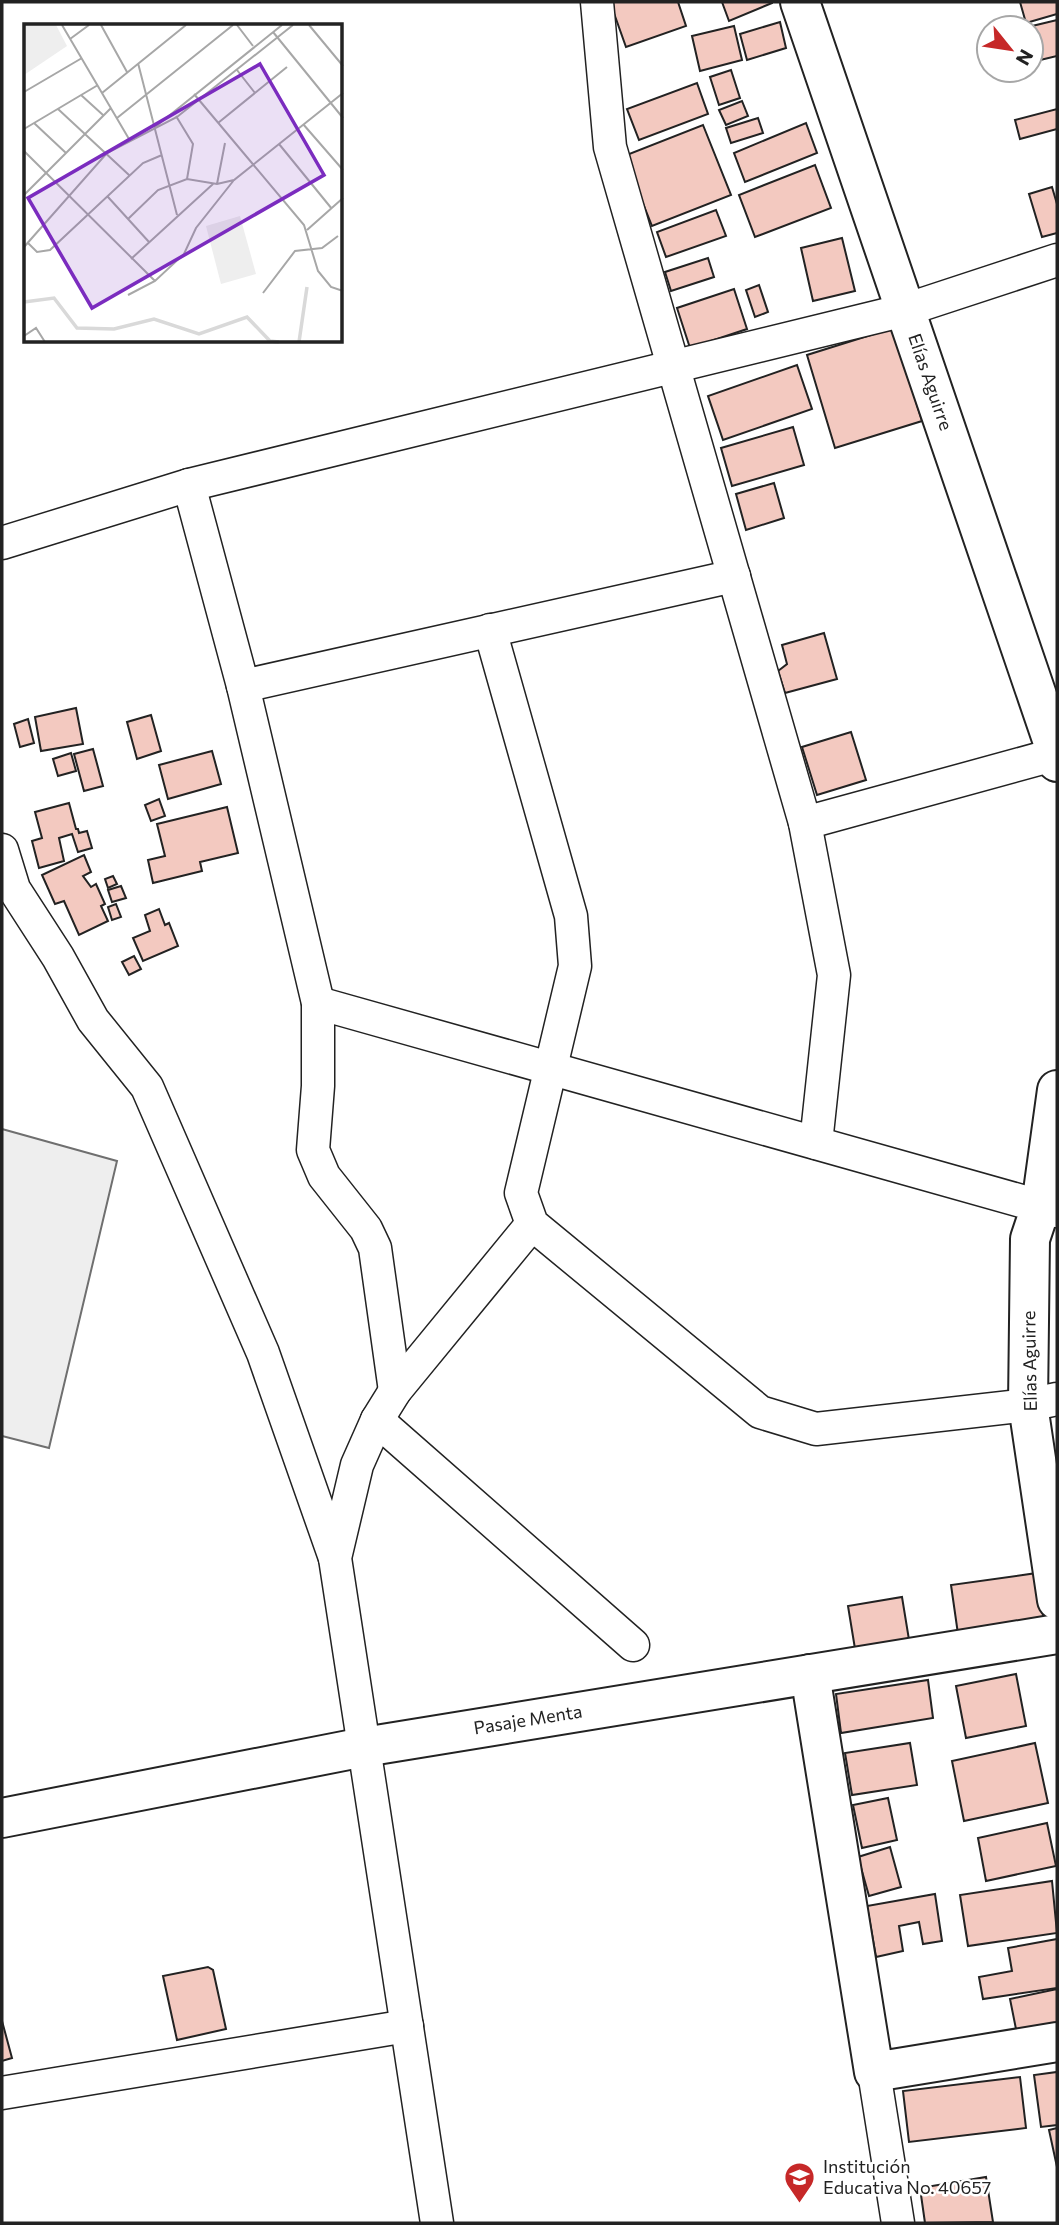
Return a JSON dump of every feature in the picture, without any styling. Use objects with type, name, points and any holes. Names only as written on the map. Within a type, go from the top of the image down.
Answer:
[{"type":"street","points":[[597,2],[610,147],[805,822],[834,975],[816,1143]]},
{"type":"street","name":"Elías Aguirre","points":[[800,2],[1057,754],[1057,762]]},
{"type":"street","points":[[2,543],[189,485],[905,310],[1057,260]]},
{"type":"street","points":[[189,485],[243,686],[318,1003],[318,1086],[313,1150],[324,1175],[366,1229],[375,1248],[396,1391]]},
{"type":"street","points":[[243,686],[734,576]]},
{"type":"street","points":[[490,631],[571,916],[575,966],[521,1193],[533,1224],[760,1412],[817,1429],[1043,1402]]},
{"type":"street","points":[[805,822],[1057,754]]},
{"type":"street","points":[[2,850],[13,889],[58,957],[93,1020],[147,1087],[262,1353],[335,1558],[438,2223]]},
{"type":"street","points":[[318,1003],[1049,1209],[1057,1240]]},
{"type":"street","name":"Elías Aguirre","points":[[1057,1090],[1049,1209],[1030,1239],[1057,1600]]},
{"type":"street","points":[[335,1558],[357,1465],[377,1420],[396,1391],[533,1224]]},
{"type":"street","points":[[377,1420],[633,1645]]},
{"type":"street","name":"Pasaje Menta","points":[[2,1818],[364,1747],[1057,1634]]},
{"type":"street","points":[[810,1674],[898,2223]]},
{"type":"street","points":[[2,2093],[407,2026]]},
{"type":"street","points":[[874,2072],[1057,2042]]},
{"type":"shaded area","points":[[2,1129],[117,1161],[49,1448],[2,1436]]},
{"type":"building","points":[[610,2],[678,2],[686,26],[626,47]]},
{"type":"building","points":[[722,2],[772,2],[772,3],[729,21]]},
{"type":"building","points":[[1020,2],[1057,2],[1057,14],[1045,17],[1045,14],[1023,14]]},
{"type":"building","points":[[1057,20],[1057,56],[1045,59],[1045,23]]},
{"type":"building","points":[[780,22],[786,48],[747,60],[740,34]]},
{"type":"building","points":[[734,26],[742,60],[700,71],[692,36]]},
{"type":"building","points":[[731,70],[740,98],[719,105],[710,77]]},
{"type":"building","points":[[697,83],[708,114],[639,140],[627,109]]},
{"type":"building","points":[[742,101],[748,116],[726,125],[719,110]]},
{"type":"building","points":[[1057,109],[1057,129],[1020,139],[1015,120]]},
{"type":"building","points":[[758,118],[763,133],[731,143],[726,128]]},
{"type":"building","points":[[806,123],[817,153],[745,182],[734,153]]},
{"type":"building","points":[[703,125],[731,195],[652,226],[624,156]]},
{"type":"building","points":[[815,165],[831,208],[755,237],[739,195]]},
{"type":"building","points":[[1052,187],[1057,204],[1057,233],[1042,237],[1029,194]]},
{"type":"building","points":[[716,210],[726,236],[666,257],[657,232]]},
{"type":"building","points":[[842,238],[855,291],[813,301],[801,248]]},
{"type":"building","points":[[708,258],[714,277],[671,291],[665,272]]},
{"type":"building","points":[[759,285],[768,312],[755,317],[746,290]]},
{"type":"building","points":[[734,289],[747,329],[690,348],[677,308]]},
{"type":"building","points":[[893,328],[922,421],[835,448],[807,355]]},
{"type":"building","points":[[797,365],[812,409],[723,440],[708,396]]},
{"type":"building","points":[[793,427],[804,465],[732,486],[721,448]]},
{"type":"building","points":[[774,483],[784,518],[746,530],[736,494]]},
{"type":"building","points":[[824,633],[837,679],[785,693],[778,671],[787,664],[782,645]]},
{"type":"building","points":[[76,708],[83,744],[41,751],[35,717]]},
{"type":"building","points":[[151,715],[161,751],[137,759],[127,722]]},
{"type":"building","points":[[28,719],[34,743],[20,747],[14,724]]},
{"type":"building","points":[[851,732],[866,780],[817,795],[802,747]]},
{"type":"building","points":[[93,749],[103,786],[84,791],[74,754]]},
{"type":"building","points":[[212,751],[221,784],[168,799],[159,765]]},
{"type":"building","points":[[71,753],[76,771],[58,776],[53,759]]},
{"type":"building","points":[[159,799],[165,816],[151,821],[145,805]]},
{"type":"building","points":[[69,803],[76,829],[79,833],[87,831],[92,848],[78,852],[72,834],[59,838],[64,861],[39,868],[32,841],[42,838],[35,812]]},
{"type":"building","points":[[227,807],[238,853],[200,862],[202,871],[153,883],[148,860],[165,856],[157,824]]},
{"type":"building","points":[[84,855],[91,872],[83,876],[91,887],[96,884],[105,904],[101,906],[108,921],[79,935],[64,901],[55,904],[42,875]]},
{"type":"building","points":[[113,876],[117,884],[108,888],[105,879]]},
{"type":"building","points":[[121,886],[126,898],[112,902],[108,890]]},
{"type":"building","points":[[116,904],[121,917],[112,920],[108,907]]},
{"type":"building","points":[[159,909],[165,925],[169,923],[178,946],[143,961],[133,938],[150,931],[145,915]]},
{"type":"building","points":[[134,956],[141,969],[129,975],[122,962]]},
{"type":"building","points":[[1037,1573],[1044,1622],[958,1634],[951,1585]]},
{"type":"building","points":[[902,1597],[911,1652],[857,1661],[848,1606]]},
{"type":"building","points":[[1016,1674],[1026,1726],[966,1738],[956,1686]]},
{"type":"building","points":[[928,1680],[933,1718],[841,1733],[836,1694]]},
{"type":"building","points":[[910,1743],[917,1785],[852,1795],[845,1753]]},
{"type":"building","points":[[1035,1743],[1048,1803],[964,1821],[952,1761]]},
{"type":"building","points":[[888,1798],[897,1840],[862,1848],[853,1805]]},
{"type":"building","points":[[1047,1823],[1056,1866],[986,1881],[978,1838]]},
{"type":"building","points":[[890,1847],[901,1887],[869,1896],[858,1857]]},
{"type":"building","points":[[1052,1881],[1057,1933],[968,1946],[960,1895]]},
{"type":"building","points":[[935,1894],[942,1941],[923,1944],[919,1922],[899,1926],[903,1951],[876,1957],[867,1906]]},
{"type":"building","points":[[1057,1939],[1057,1988],[983,1999],[979,1977],[1012,1971],[1008,1948]]},
{"type":"building","points":[[208,1967],[213,1970],[226,2029],[177,2040],[163,1976]]},
{"type":"building","points":[[1057,1989],[1057,2032],[1018,2039],[1010,1999]]},
{"type":"building","points":[[2,2021],[12,2058],[2,2061]]},
{"type":"building","points":[[1057,2072],[1057,2125],[1041,2127],[1034,2075]]},
{"type":"building","points":[[1020,2077],[1026,2128],[909,2142],[903,2091]]},
{"type":"building","points":[[1057,2128],[1057,2167],[1049,2130]]},
{"type":"building","points":[[986,2177],[993,2222],[925,2223],[920,2188]]},
{"type":"place","name":"Institución Educativa No. 40657","points":[[800,2204]]}]
